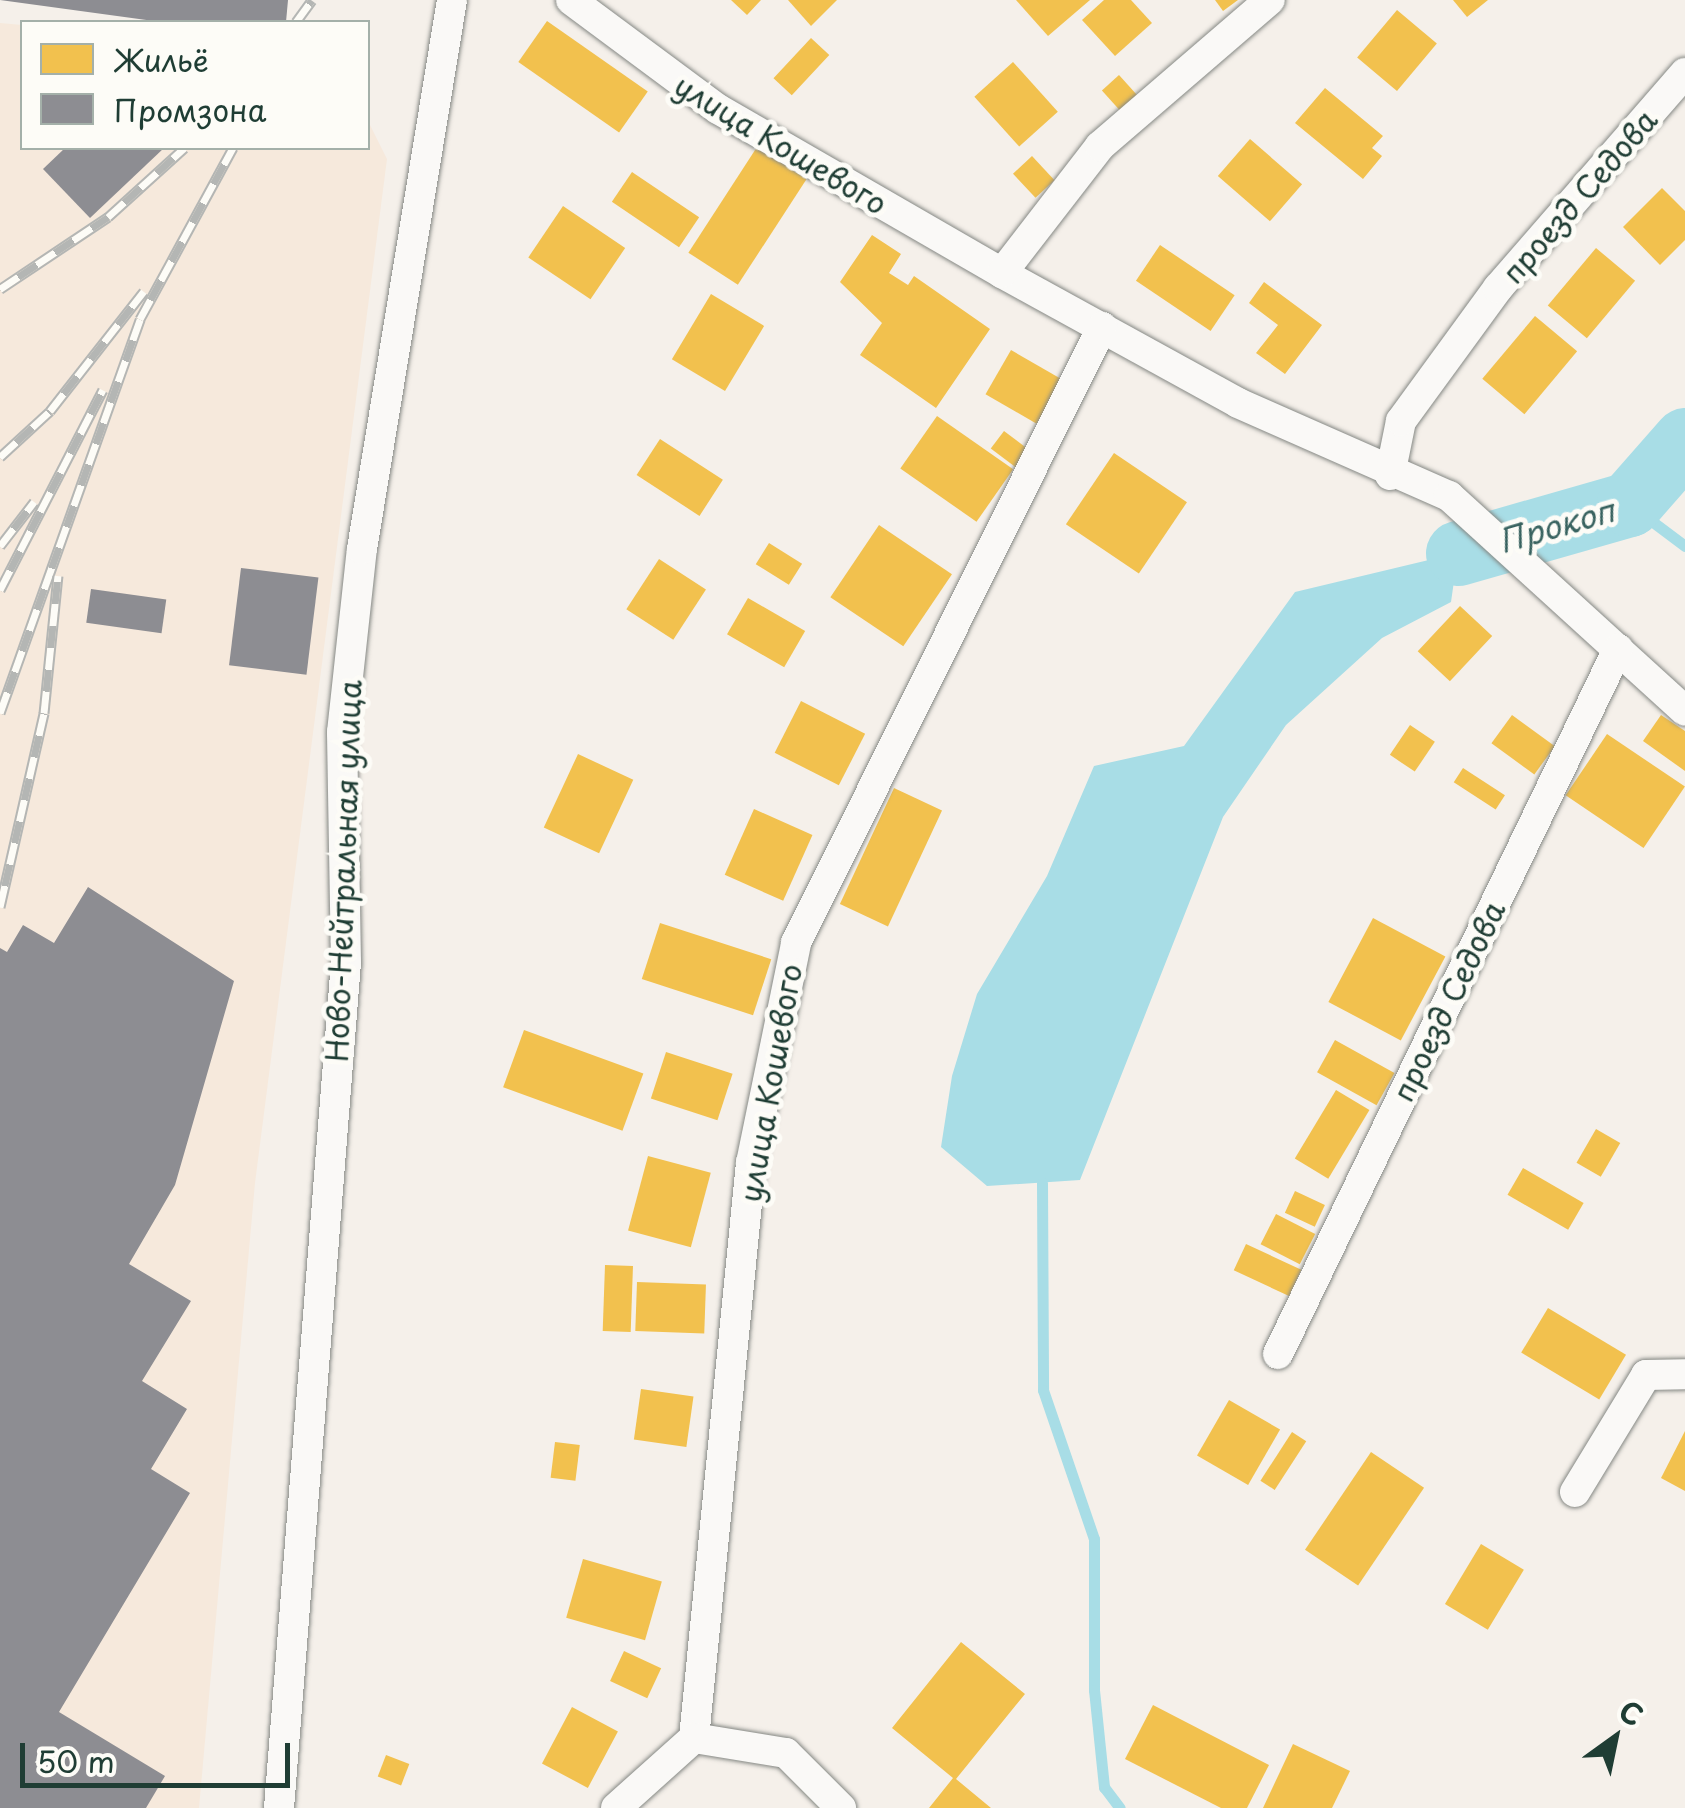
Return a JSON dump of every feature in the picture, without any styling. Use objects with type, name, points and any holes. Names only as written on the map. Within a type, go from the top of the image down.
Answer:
[{"type":"street","name":"Ново-Нейтральная улица","points":[[279,1808],[346,963],[342,732],[362,549],[452,0]]},
{"type":"street","name":"улица Кошевого","points":[[570,0],[718,110],[1002,273],[1390,474],[1449,496],[1685,711]]},
{"type":"street","points":[[1002,273],[1128,118],[1270,0]]},
{"type":"street","name":"проезд Седова","points":[[1390,474],[1401,421],[1498,288],[1685,73]]},
{"type":"street","name":"улица Кошевого","points":[[694,1738],[751,1163],[796,943],[1102,327]]},
{"type":"street","name":"проезд Седова","points":[[1278,1354],[1618,649]]},
{"type":"street","points":[[1575,1492],[1646,1375],[1685,1374]]},
{"type":"street","points":[[616,1808],[694,1738],[786,1753],[841,1808]]},
{"type":"shaded area","points":[[0,23],[20,25],[20,150],[370,150],[370,125],[387,159],[255,1183],[199,1808],[0,1808]]},
{"type":"water","points":[[1458,553],[1451,602],[1382,638],[1286,725],[1223,817],[1080,1180],[987,1186],[941,1147],[952,1076],[977,994],[1047,876],[1094,766],[1184,746],[1295,592]]},
{"type":"building: Жильё","points":[[731,0],[761,0],[747,15]]},
{"type":"building: Жильё","points":[[788,0],[837,0],[811,26]]},
{"type":"building: Жильё","points":[[1016,0],[1090,0],[1048,36]]},
{"type":"building: Жильё","points":[[1104,0],[1131,0],[1152,23],[1115,56],[1082,20]]},
{"type":"building: Жильё","points":[[1215,0],[1238,0],[1223,11]]},
{"type":"building: Жильё","points":[[1453,0],[1488,0],[1467,17]]},
{"type":"building: Жильё","points":[[1397,10],[1437,43],[1397,91],[1357,57]]},
{"type":"building: Жильё","points":[[547,21],[648,92],[619,133],[518,62]]},
{"type":"building: Жильё","points":[[811,38],[829,55],[792,95],[773,78]]},
{"type":"building: Жильё","points":[[1013,62],[1058,112],[1019,147],[974,97]]},
{"type":"building: Жильё","points":[[1119,75],[1139,97],[1122,113],[1102,90]]},
{"type":"building: Жильё","points":[[1325,88],[1383,136],[1372,148],[1382,156],[1363,179],[1295,123]]},
{"type":"building: Жильё","points":[[1250,139],[1302,184],[1270,221],[1218,176]]},
{"type":"building: Жильё","points":[[757,147],[806,179],[738,285],[688,253]]},
{"type":"building: Жильё","points":[[1032,156],[1055,180],[1035,198],[1013,174]]},
{"type":"building: Жильё","points":[[632,172],[699,217],[679,247],[612,202]]},
{"type":"building: Жильё","points":[[1662,188],[1685,211],[1685,240],[1660,265],[1623,227]]},
{"type":"building: Жильё","points":[[563,206],[625,248],[591,299],[528,257]]},
{"type":"building: Жильё","points":[[872,235],[901,254],[889,273],[908,285],[914,276],[990,329],[936,408],[860,355],[882,323],[840,282]]},
{"type":"building: Жильё","points":[[1160,245],[1235,295],[1211,331],[1136,281]]},
{"type":"building: Жильё","points":[[1596,248],[1635,281],[1587,338],[1548,305]]},
{"type":"building: Жильё","points":[[1264,282],[1322,325],[1285,374],[1256,353],[1278,325],[1249,303]]},
{"type":"building: Жильё","points":[[711,294],[764,326],[725,391],[672,359]]},
{"type":"building: Жильё","points":[[1535,316],[1577,351],[1524,414],[1482,379]]},
{"type":"building: Жильё","points":[[1011,350],[1062,380],[1037,424],[986,394]]},
{"type":"building: Жильё","points":[[937,416],[1013,469],[976,522],[900,468]]},
{"type":"building: Жильё","points":[[1004,431],[1033,453],[1020,470],[991,449]]},
{"type":"building: Жильё","points":[[660,439],[723,480],[699,516],[637,475]]},
{"type":"building: Жильё","points":[[1114,453],[1187,502],[1139,574],[1066,524]]},
{"type":"building: Жильё","points":[[879,525],[952,574],[903,646],[830,597]]},
{"type":"building: Жильё","points":[[769,543],[802,564],[789,585],[756,564]]},
{"type":"building: Жильё","points":[[659,559],[706,589],[673,640],[626,609]]},
{"type":"building: Жильё","points":[[748,598],[805,631],[784,667],[727,634]]},
{"type":"building: Жильё","points":[[1460,606],[1492,636],[1450,681],[1418,651]]},
{"type":"building: Жильё","points":[[801,701],[865,734],[839,785],[775,753]]},
{"type":"building: Жильё","points":[[1512,715],[1555,746],[1534,774],[1491,743]]},
{"type":"building: Жильё","points":[[1661,715],[1685,731],[1685,771],[1643,741]]},
{"type":"building: Жильё","points":[[1410,725],[1435,742],[1415,772],[1390,755]]},
{"type":"building: Жильё","points":[[1607,734],[1685,787],[1644,848],[1566,795]]},
{"type":"building: Жильё","points":[[578,754],[633,780],[599,853],[544,827]]},
{"type":"building: Жильё","points":[[1463,768],[1505,795],[1496,809],[1454,782]]},
{"type":"building: Жильё","points":[[894,788],[942,810],[888,926],[840,904]]},
{"type":"building: Жильё","points":[[754,809],[812,835],[783,901],[725,875]]},
{"type":"building: Жильё","points":[[1373,918],[1445,956],[1401,1040],[1328,1002]]},
{"type":"building: Жильё","points":[[660,923],[771,959],[753,1015],[642,979]]},
{"type":"building: Жильё","points":[[524,1030],[643,1073],[622,1131],[503,1087]]},
{"type":"building: Жильё","points":[[1335,1040],[1394,1073],[1377,1105],[1317,1072]]},
{"type":"building: Жильё","points":[[666,1052],[733,1074],[717,1120],[651,1099]]},
{"type":"building: Жильё","points":[[1336,1090],[1369,1110],[1328,1179],[1295,1159]]},
{"type":"building: Жильё","points":[[1596,1129],[1620,1143],[1601,1177],[1576,1163]]},
{"type":"building: Жильё","points":[[648,1156],[711,1173],[691,1247],[628,1230]]},
{"type":"building: Жильё","points":[[1523,1168],[1584,1203],[1568,1230],[1508,1195]]},
{"type":"building: Жильё","points":[[1295,1191],[1325,1205],[1315,1227],[1285,1213]]},
{"type":"building: Жильё","points":[[1276,1214],[1315,1234],[1300,1264],[1261,1244]]},
{"type":"building: Жильё","points":[[1246,1244],[1301,1270],[1289,1296],[1234,1270]]},
{"type":"building: Жильё","points":[[605,1265],[633,1266],[631,1332],[603,1331]]},
{"type":"building: Жильё","points":[[637,1282],[706,1284],[704,1333],[635,1331]]},
{"type":"building: Жильё","points":[[1548,1308],[1626,1355],[1599,1399],[1521,1353]]},
{"type":"building: Жильё","points":[[641,1389],[693,1396],[686,1447],[634,1440]]},
{"type":"building: Жильё","points":[[1229,1400],[1280,1430],[1248,1485],[1197,1455]]},
{"type":"building: Жильё","points":[[1685,1431],[1685,1491],[1661,1478]]},
{"type":"building: Жильё","points":[[1292,1432],[1306,1441],[1275,1490],[1260,1481]]},
{"type":"building: Жильё","points":[[555,1442],[580,1445],[575,1481],[551,1478]]},
{"type":"building: Жильё","points":[[1371,1452],[1424,1488],[1358,1586],[1305,1550]]},
{"type":"building: Жильё","points":[[1481,1544],[1524,1570],[1488,1630],[1445,1604]]},
{"type":"building: Жильё","points":[[583,1559],[662,1582],[645,1640],[566,1618]]},
{"type":"building: Жильё","points":[[961,1642],[1025,1694],[956,1779],[991,1808],[929,1808],[953,1778],[892,1728]]},
{"type":"building: Жильё","points":[[624,1651],[661,1668],[647,1698],[610,1681]]},
{"type":"building: Жильё","points":[[1153,1705],[1269,1765],[1247,1808],[1221,1808],[1125,1759]]},
{"type":"building: Жильё","points":[[572,1707],[618,1731],[588,1788],[542,1764]]},
{"type":"building: Жильё","points":[[1293,1744],[1350,1771],[1332,1808],[1263,1808]]},
{"type":"building: Жильё","points":[[386,1755],[409,1764],[401,1785],[378,1776]]},
{"type":"building: Промзона","points":[[0,0],[288,0],[286,20],[146,20]]},
{"type":"building: Промзона","points":[[63,150],[162,150],[90,218],[43,169]]},
{"type":"building: Промзона","points":[[241,568],[318,578],[306,675],[229,665]]},
{"type":"building: Промзона","points":[[91,589],[166,600],[162,633],[86,623]]},
{"type":"building: Промзона","points":[[88,887],[234,981],[175,1185],[129,1264],[191,1301],[142,1381],[187,1409],[151,1469],[190,1493],[59,1712],[165,1776],[146,1808],[0,1808],[0,948],[7,952],[23,925],[54,943]]},
{"type":"waterway","name":"Прокоп","points":[[1458,553],[1629,504],[1685,440]]},
{"type":"waterway","points":[[1629,504],[1685,546]]},
{"type":"waterway","points":[[1042,1183],[1043,1390],[1094,1539],[1094,1690],[1104,1787],[1120,1808]]},
{"type":"railway","points":[[297,20],[312,0]]},
{"type":"railway","points":[[0,289],[108,217],[182,150]]},
{"type":"railway","points":[[0,713],[140,319],[232,150]]},
{"type":"railway","points":[[0,457],[50,411],[144,291]]},
{"type":"railway","points":[[0,590],[103,390]]},
{"type":"railway","points":[[0,546],[34,502]]},
{"type":"railway","points":[[0,907],[44,713],[58,576]]}]
